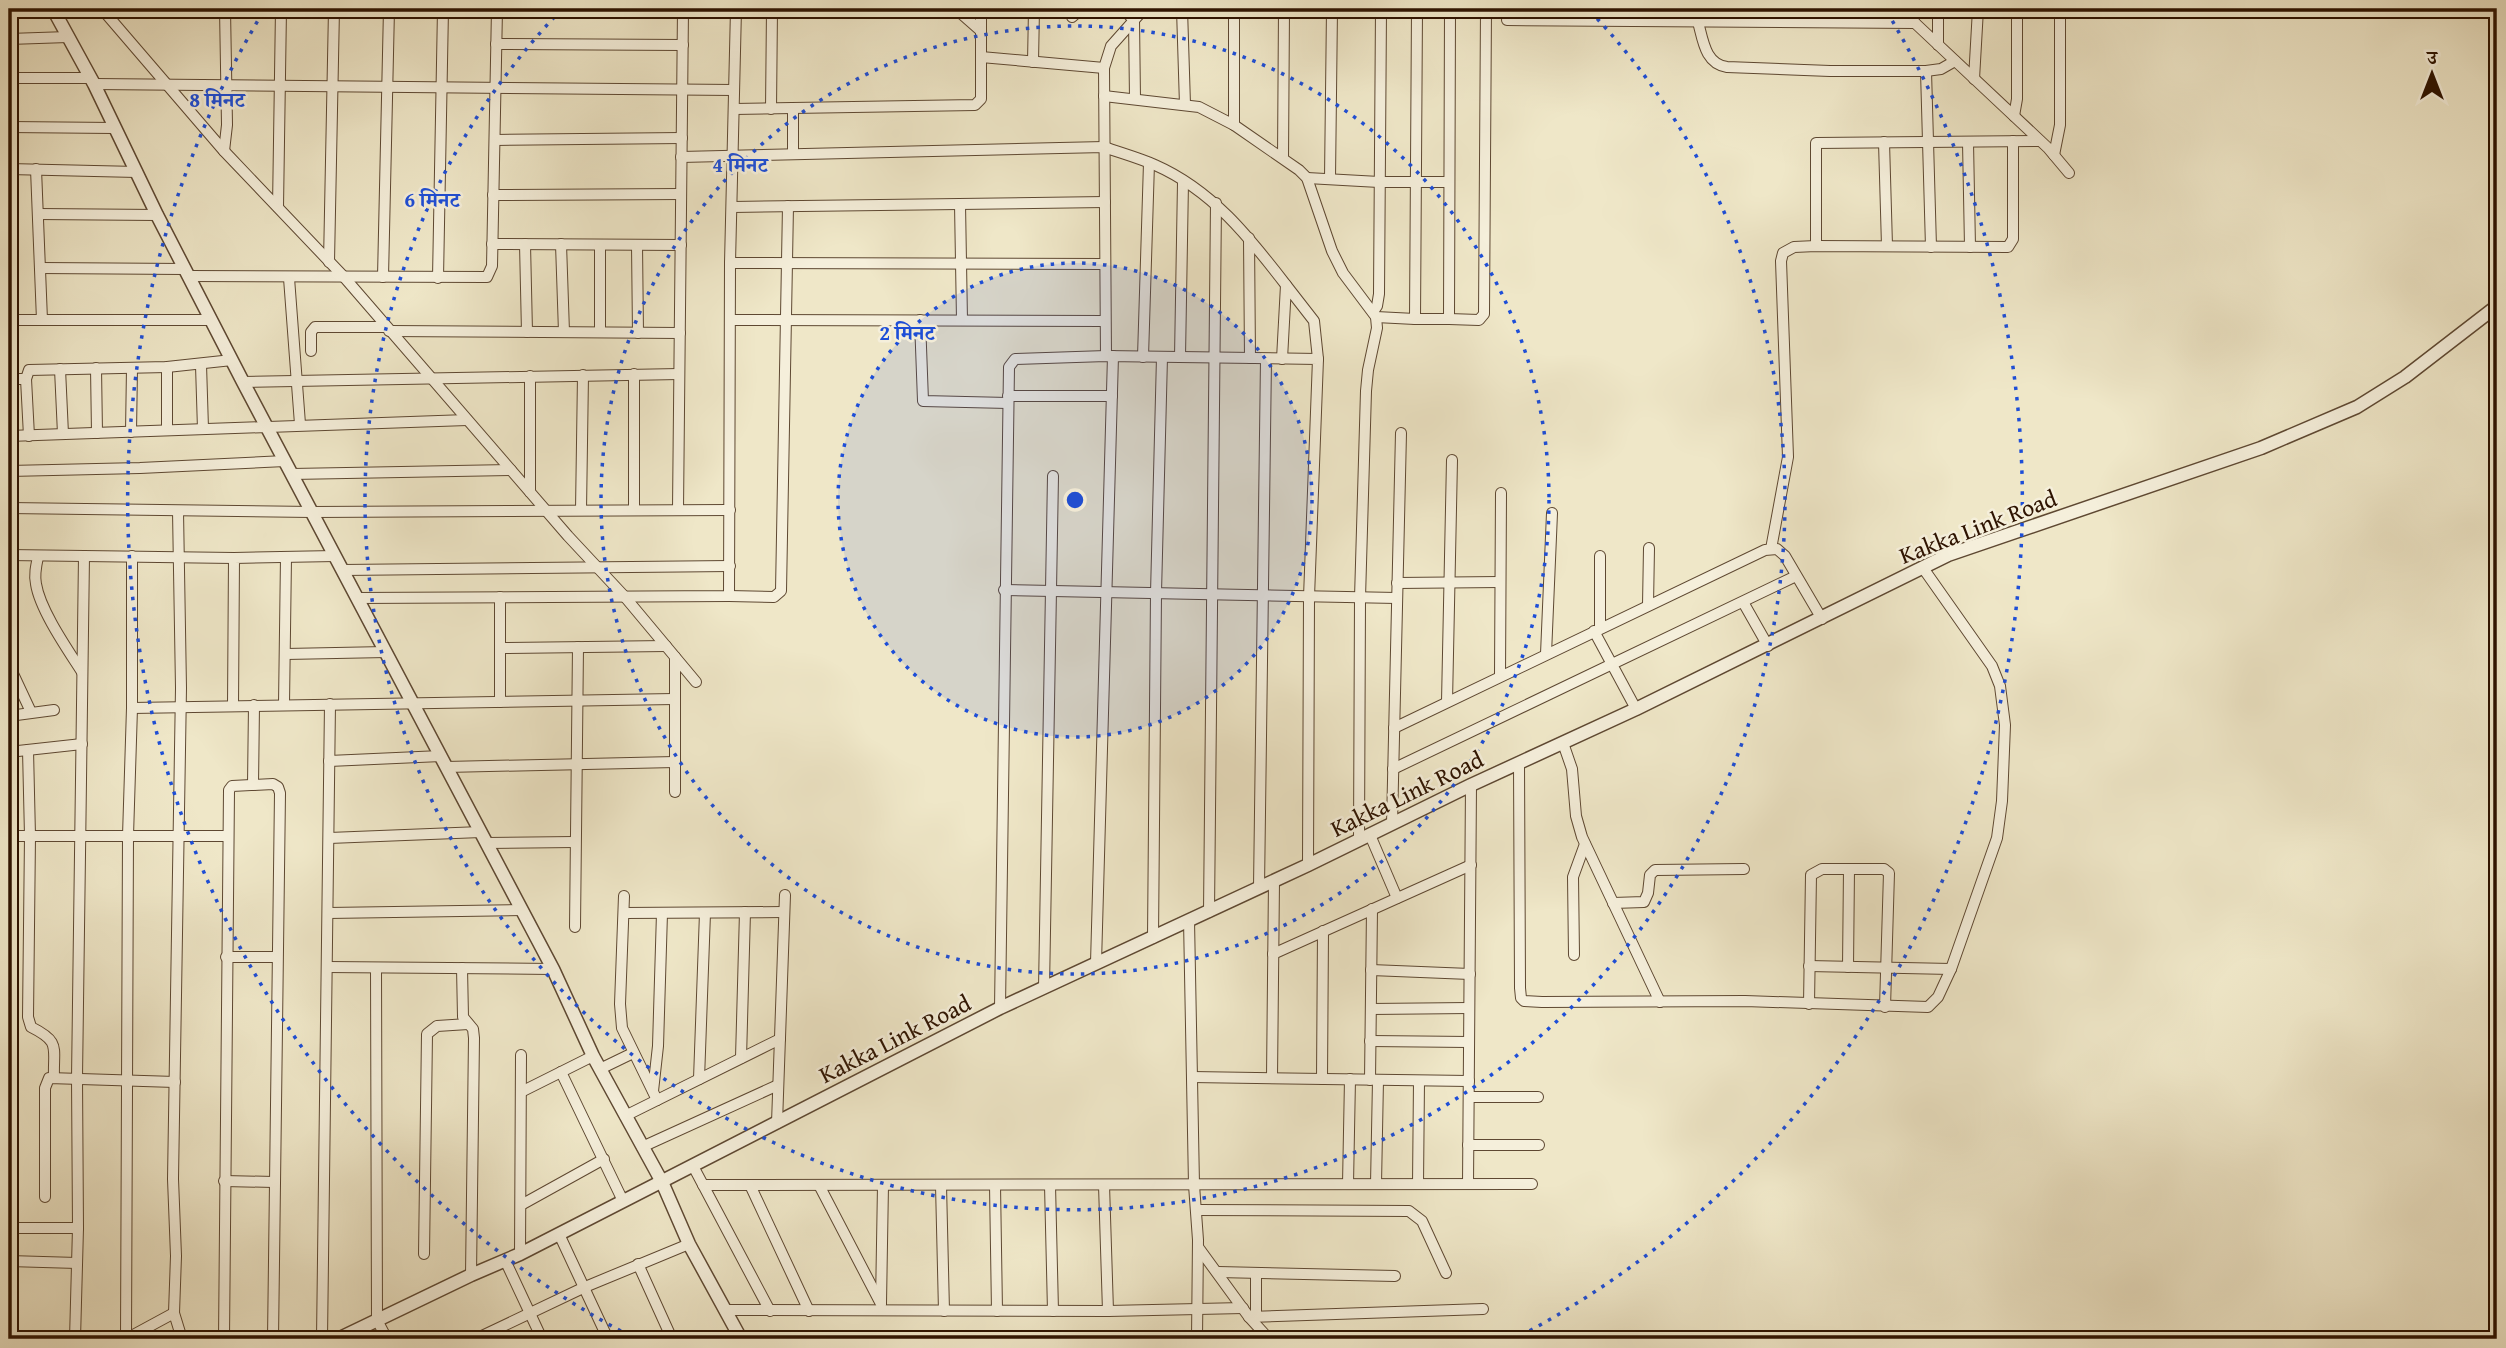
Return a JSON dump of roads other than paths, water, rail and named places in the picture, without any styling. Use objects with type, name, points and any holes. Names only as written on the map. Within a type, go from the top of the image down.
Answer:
[{"type":"street","points":[[53,9],[92,81],[186,273],[553,968],[593,1056],[662,1182],[689,1244],[740,1339]]},
{"type":"street","points":[[102,9],[224,151],[344,277],[429,377],[625,597],[696,682]]},
{"type":"street","points":[[224,151],[227,125],[225,9]]},
{"type":"street","points":[[278,207],[281,9]]},
{"type":"street","points":[[329,262],[334,9]]},
{"type":"street","points":[[383,277],[388,9]]},
{"type":"street","points":[[438,278],[443,9]]},
{"type":"street","points":[[40,268],[289,278],[488,277],[492,271],[497,9]]},
{"type":"street","points":[[678,510],[683,9]]},
{"type":"street","points":[[729,596],[730,263],[736,9]]},
{"type":"street","points":[[771,109],[772,9]]},
{"type":"street","points":[[956,9],[981,31]]},
{"type":"street","points":[[734,109],[975,105],[981,99],[981,9]]},
{"type":"street","points":[[1033,62],[1034,9]]},
{"type":"street","points":[[1072,17],[1081,9]]},
{"type":"street","points":[[1123,9],[1134,20],[1135,99]]},
{"type":"street","points":[[1096,963],[1112,396],[1105,321],[1104,68],[1111,46],[1144,9]]},
{"type":"street","points":[[1182,9],[1185,104]]},
{"type":"street","points":[[1234,9],[1234,125]]},
{"type":"street","points":[[1283,158],[1284,9]]},
{"type":"street","points":[[1330,178],[1332,9]]},
{"type":"street","points":[[1381,9],[1379,294],[1375,315],[1377,327],[1366,390],[1360,598],[1365,837],[1397,898]]},
{"type":"street","points":[[1415,319],[1417,9]]},
{"type":"street","points":[[1449,319],[1450,9]]},
{"type":"street","points":[[1104,96],[1199,107],[1234,125],[1283,158],[1307,178],[1332,251],[1343,273],[1375,315],[1415,319],[1481,319],[1486,9]]},
{"type":"street","points":[[1900,9],[2040,141],[2069,173]]},
{"type":"street","points":[[1938,9],[1938,45]]},
{"type":"street","points":[[1974,79],[1978,9]]},
{"type":"street","points":[[2014,116],[2017,99],[2017,9]]},
{"type":"street","points":[[2054,155],[2060,125],[2060,9]]},
{"type":"street","points":[[1507,20],[1915,23]]},
{"type":"street","points":[[1698,22],[1709,56],[1718,66],[1784,70],[1926,71],[1941,69],[1955,61]]},
{"type":"street","points":[[9,38],[68,37]]},
{"type":"street","points":[[496,44],[683,45]]},
{"type":"street","points":[[981,57],[1104,68]]},
{"type":"street","points":[[1926,71],[1931,247]]},
{"type":"street","points":[[9,78],[226,87],[734,90]]},
{"type":"street","points":[[793,108],[793,154]]},
{"type":"street","points":[[9,127],[114,128]]},
{"type":"street","points":[[495,140],[682,138]]},
{"type":"street","points":[[1771,549],[1788,457],[1781,261],[1787,249],[1816,246],[2002,248],[2012,243],[2012,141]]},
{"type":"street","points":[[1816,246],[1816,143],[2040,141]]},
{"type":"street","points":[[1884,142],[1887,246]]},
{"type":"street","points":[[1968,142],[1970,247]]},
{"type":"street","points":[[681,156],[1104,147],[1149,163],[1216,203],[1249,238],[1314,321],[1318,359],[1309,597],[1308,865]]},
{"type":"street","points":[[1143,356],[1149,163]]},
{"type":"street","points":[[9,169],[137,172]]},
{"type":"street","points":[[36,169],[41,320]]},
{"type":"street","points":[[1307,178],[1449,182]]},
{"type":"street","points":[[1180,357],[1182,182]]},
{"type":"street","points":[[493,195],[681,194]]},
{"type":"street","points":[[733,207],[1105,202]]},
{"type":"street","points":[[1209,912],[1216,203]]},
{"type":"street","points":[[960,204],[962,320]]},
{"type":"street","points":[[357,598],[774,597],[780,591],[788,206]]},
{"type":"street","points":[[38,214],[157,215]]},
{"type":"street","points":[[1249,238],[1250,358]]},
{"type":"street","points":[[492,244],[681,245]]},
{"type":"street","points":[[525,244],[527,332]]},
{"type":"street","points":[[561,244],[564,332]]},
{"type":"street","points":[[600,245],[600,332]]},
{"type":"street","points":[[637,245],[638,333]]},
{"type":"street","points":[[730,263],[1105,264]]},
{"type":"street","points":[[289,278],[300,425]]},
{"type":"street","points":[[1282,359],[1286,285]]},
{"type":"street","name":"Kakka Link Road","points":[[338,1339],[520,1254],[999,1008],[1209,912],[1471,785],[1636,709],[1923,568],[1968,548],[2261,448],[2357,407],[2405,377],[2497,306]]},
{"type":"street","points":[[9,320],[211,320]]},
{"type":"street","points":[[730,320],[1105,321]]},
{"type":"street","points":[[920,320],[923,401],[1112,396]]},
{"type":"street","points":[[311,351],[312,330],[315,327],[680,333]]},
{"type":"street","points":[[999,1008],[1009,367],[1015,359],[1110,356],[1318,359]]},
{"type":"street","points":[[1153,938],[1156,593],[1162,357]]},
{"type":"street","points":[[1259,888],[1266,359]]},
{"type":"street","points":[[29,436],[26,379],[29,370],[167,367],[232,360]]},
{"type":"street","points":[[201,365],[203,429]]},
{"type":"street","points":[[167,367],[167,430]]},
{"type":"street","points":[[96,368],[97,433]]},
{"type":"street","points":[[131,432],[132,368]]},
{"type":"street","points":[[60,369],[63,434]]},
{"type":"street","points":[[634,374],[634,510]]},
{"type":"street","points":[[243,382],[679,374]]},
{"type":"street","points":[[581,510],[583,375]]},
{"type":"street","points":[[530,376],[530,492]]},
{"type":"street","points":[[9,379],[26,379]]},
{"type":"street","points":[[9,436],[467,420]]},
{"type":"street","points":[[1392,824],[1401,433]]},
{"type":"street","points":[[1447,702],[1452,460]]},
{"type":"street","points":[[9,471],[151,468],[285,461]]},
{"type":"street","points":[[292,474],[511,470]]},
{"type":"street","points":[[1044,988],[1053,476]]},
{"type":"street","points":[[1500,677],[1501,493]]},
{"type":"street","points":[[9,508],[312,512],[730,510]]},
{"type":"street","points":[[178,511],[181,708],[173,1179],[176,1266],[174,1313],[182,1339]]},
{"type":"street","points":[[1546,654],[1552,513]]},
{"type":"street","points":[[1648,548],[1648,605]]},
{"type":"street","points":[[1394,728],[1747,557],[1771,549],[1784,556],[1822,619]]},
{"type":"street","points":[[9,555],[234,558],[335,556]]},
{"type":"street","points":[[75,1339],[84,556]]},
{"type":"street","points":[[132,556],[126,1339],[174,1313]]},
{"type":"street","points":[[1600,556],[1597,630],[1636,709]]},
{"type":"street","points":[[38,557],[35,575],[38,595],[65,646],[83,672]]},
{"type":"street","points":[[284,704],[286,557]]},
{"type":"street","points":[[233,705],[234,558]]},
{"type":"street","points":[[342,570],[730,566]]},
{"type":"street","points":[[1519,763],[1521,998],[1524,1000],[1542,1003],[1745,1001],[1927,1007],[1938,997],[1951,969],[1999,830],[2005,725],[2000,685],[1992,666],[1923,568]]},
{"type":"street","points":[[1393,769],[1796,576]]},
{"type":"street","points":[[1397,583],[1500,582]]},
{"type":"street","points":[[1004,590],[1397,598]]},
{"type":"street","points":[[500,597],[500,702]]},
{"type":"street","points":[[1742,602],[1768,646]]},
{"type":"street","points":[[500,648],[666,646]]},
{"type":"street","points":[[575,927],[578,647]]},
{"type":"street","points":[[286,654],[386,652]]},
{"type":"street","points":[[675,657],[675,792]]},
{"type":"street","points":[[9,665],[31,712]]},
{"type":"street","points":[[132,708],[674,699]]},
{"type":"street","points":[[322,1339],[330,704]]},
{"type":"street","points":[[253,785],[254,705]]},
{"type":"street","points":[[9,716],[54,710]]},
{"type":"street","points":[[1563,743],[1574,780],[1578,826],[1660,1002]]},
{"type":"street","points":[[9,752],[82,744]]},
{"type":"street","points":[[28,750],[30,836],[27,1017],[31,1027],[49,1036],[52,1041],[54,1077]]},
{"type":"street","points":[[329,761],[576,765],[675,762]]},
{"type":"street","points":[[224,1339],[229,788],[276,785],[280,793],[272,1339]]},
{"type":"street","points":[[1468,1184],[1471,785]]},
{"type":"street","points":[[9,836],[228,836]]},
{"type":"street","points":[[328,838],[484,837],[574,842]]},
{"type":"street","points":[[1574,955],[1573,877],[1585,844]]},
{"type":"street","points":[[1273,954],[1471,865]]},
{"type":"street","points":[[1613,903],[1644,902],[1650,875],[1655,870],[1744,869]]},
{"type":"street","points":[[1848,967],[1849,869]]},
{"type":"street","points":[[1809,1004],[1811,875],[1820,870],[1884,869],[1889,872],[1885,1007]]},
{"type":"street","points":[[1272,1078],[1274,881]]},
{"type":"street","points":[[777,1123],[785,895]]},
{"type":"street","points":[[624,896],[620,1020],[624,1034],[655,1096]]},
{"type":"street","points":[[1372,909],[1370,1041],[1374,1080],[1376,1184]]},
{"type":"street","points":[[328,913],[522,911]]},
{"type":"street","points":[[741,1058],[745,912]]},
{"type":"street","points":[[624,913],[784,912]]},
{"type":"street","points":[[655,1096],[662,913]]},
{"type":"street","points":[[699,1079],[705,913]]},
{"type":"street","points":[[1189,920],[1194,1185],[1198,1247],[1197,1339]]},
{"type":"street","points":[[1322,1079],[1323,932]]},
{"type":"street","points":[[226,957],[276,957]]},
{"type":"street","points":[[1809,966],[1951,969]]},
{"type":"street","points":[[327,967],[553,968]]},
{"type":"street","points":[[376,968],[377,1320],[387,1339]]},
{"type":"street","points":[[462,968],[463,1017],[473,1029],[474,1038],[471,1275]]},
{"type":"street","points":[[1371,970],[1470,974]]},
{"type":"street","points":[[1371,1009],[1469,1008]]},
{"type":"street","points":[[424,1254],[427,1034],[437,1026],[468,1024]]},
{"type":"street","points":[[625,1116],[655,1096],[699,1079],[780,1039]]},
{"type":"street","points":[[1370,1041],[1469,1042]]},
{"type":"street","points":[[600,1069],[633,1053]]},
{"type":"street","points":[[520,1254],[521,1055]]},
{"type":"street","points":[[522,1092],[593,1056]]},
{"type":"street","points":[[9,1061],[9,1254]]},
{"type":"street","points":[[561,1072],[623,1201]]},
{"type":"street","points":[[1192,1077],[1469,1082]]},
{"type":"street","points":[[45,1197],[44,1088],[49,1078],[175,1082]]},
{"type":"street","points":[[1348,1184],[1350,1079]]},
{"type":"street","points":[[1418,1184],[1419,1081]]},
{"type":"street","points":[[642,1147],[778,1084]]},
{"type":"street","points":[[1469,1097],[1538,1097]]},
{"type":"street","points":[[1468,1145],[1539,1144]]},
{"type":"street","points":[[521,1205],[604,1159]]},
{"type":"street","points":[[693,1166],[770,1311]]},
{"type":"street","points":[[224,1181],[274,1182]]},
{"type":"street","points":[[703,1185],[1532,1184]]},
{"type":"street","points":[[750,1185],[809,1311]]},
{"type":"street","points":[[819,1185],[882,1307]]},
{"type":"street","points":[[882,1307],[883,1185]]},
{"type":"street","points":[[941,1185],[944,1311]]},
{"type":"street","points":[[995,1185],[997,1311]]},
{"type":"street","points":[[1050,1185],[1053,1311]]},
{"type":"street","points":[[1104,1185],[1108,1311]]},
{"type":"street","points":[[1196,1210],[1409,1211],[1422,1221],[1446,1273]]},
{"type":"street","points":[[10,1223],[78,1228]]},
{"type":"street","points":[[559,1234],[608,1339]]},
{"type":"street","points":[[480,1339],[585,1287],[689,1244]]},
{"type":"street","points":[[1198,1247],[1269,1339]]},
{"type":"street","points":[[505,1260],[542,1339]]},
{"type":"street","points":[[9,1261],[77,1263]]},
{"type":"street","points":[[638,1264],[672,1339]]},
{"type":"street","points":[[1218,1272],[1395,1276]]},
{"type":"street","points":[[1249,1314],[1256,1273]]},
{"type":"street","points":[[725,1310],[809,1311],[882,1307],[944,1311],[1198,1311],[1249,1314],[1483,1309]]}]
